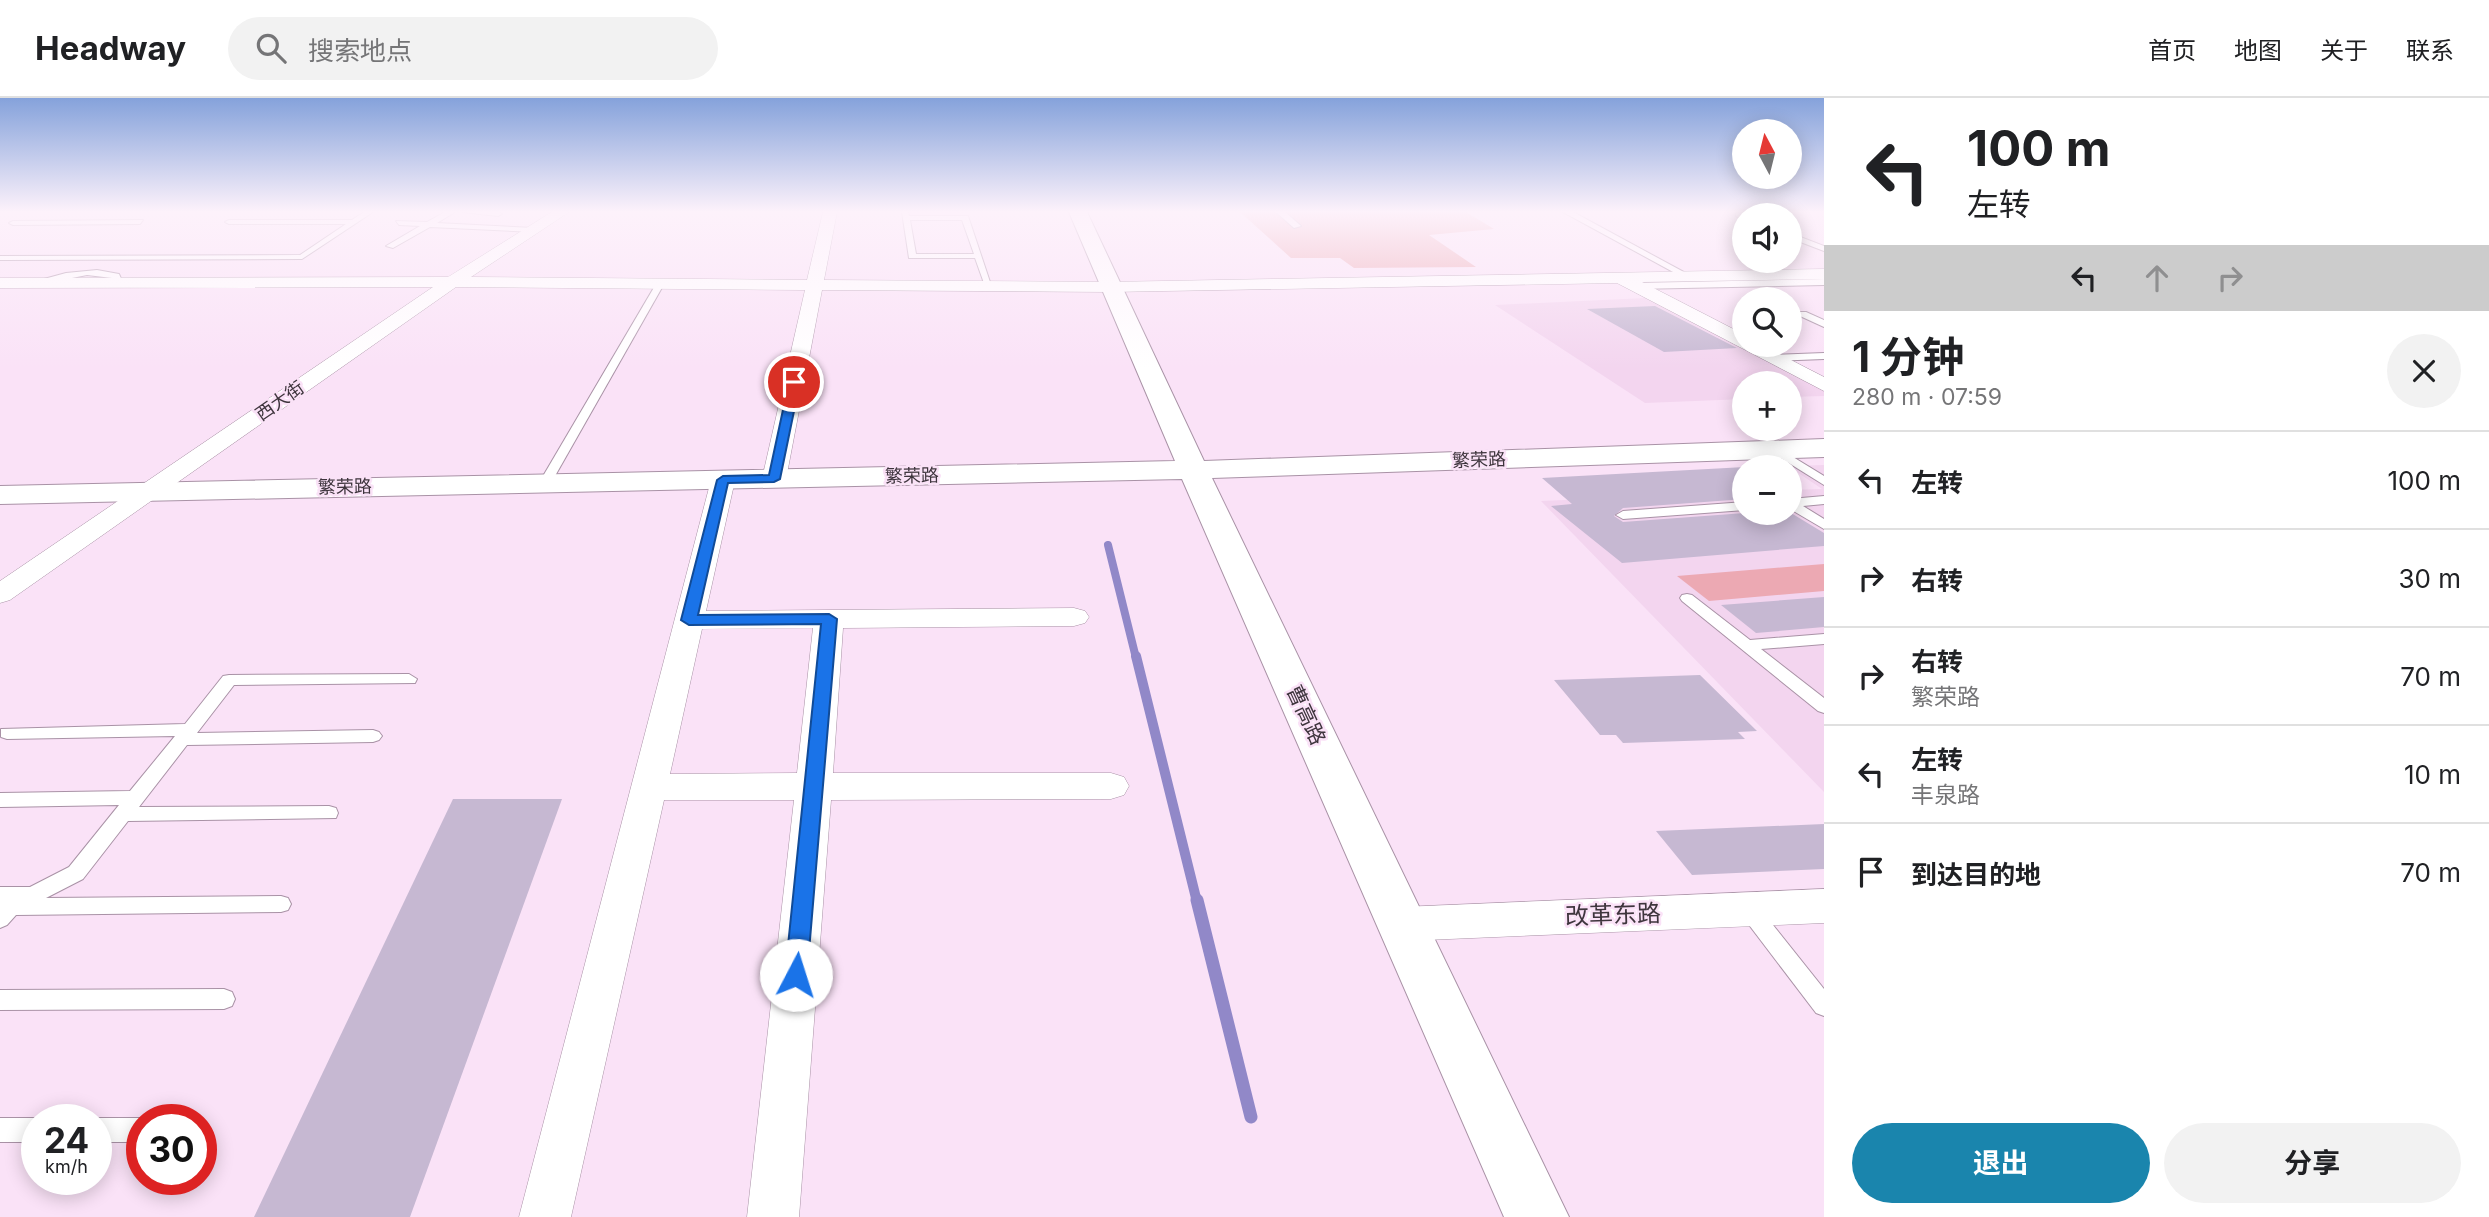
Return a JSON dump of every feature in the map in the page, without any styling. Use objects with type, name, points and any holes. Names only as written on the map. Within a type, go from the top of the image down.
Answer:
[{"type":"street","name":"西大街","points":[[0,594],[480,264]]},
{"type":"street","points":[[774,479],[819,264]]},
{"type":"street","name":"曹高路","points":[[1100,264],[1537,1217]]},
{"type":"street","points":[[0,283],[111,278],[1110,287],[1628,282],[1689,277],[1824,274]]},
{"type":"street","points":[[1628,282],[1732,337]]},
{"type":"street","points":[[1773,358],[1824,384]]},
{"type":"street","name":"繁荣路","points":[[0,495],[1194,470],[1824,448]]},
{"type":"street","points":[[545,1217],[723,480]]},
{"type":"street","points":[[689,620],[1074,617]]},
{"type":"street","points":[[773,1217],[829,619]]},
{"type":"street","points":[[649,787],[1111,786]]},
{"type":"street","name":"改革东路","points":[[1402,924],[1824,906]]},
{"type":"lane","points":[[34,283],[78,274],[96,264]]},
{"type":"lane","points":[[78,274],[111,278],[125,264]]},
{"type":"lane","points":[[981,264],[989,286]]},
{"type":"lane","points":[[1665,264],[1689,277]]},
{"type":"lane","points":[[1628,282],[1824,282]]},
{"type":"lane","points":[[1799,283],[1824,294]]},
{"type":"lane","points":[[545,483],[660,284]]},
{"type":"lane","points":[[1802,314],[1824,324]]},
{"type":"lane","points":[[1773,358],[1824,356]]},
{"type":"lane","points":[[1775,450],[1824,481]]},
{"type":"lane","points":[[1802,502],[1824,500]]},
{"type":"lane","points":[[1623,515],[1732,507]]},
{"type":"lane","points":[[1802,511],[1824,525]]},
{"type":"lane","points":[[1688,597],[1824,708]]},
{"type":"lane","points":[[1748,645],[1824,639]]},
{"type":"lane","points":[[4,907],[76,873],[229,680],[409,679]]},
{"type":"lane","points":[[7,733],[373,736]]},
{"type":"lane","points":[[0,800],[136,798]]},
{"type":"lane","points":[[123,814],[329,813]]},
{"type":"lane","points":[[4,907],[281,904]]},
{"type":"lane","points":[[1748,909],[1824,1006]]},
{"type":"lane","points":[[0,1000],[224,999]]},
{"type":"lane","points":[[0,1130],[21,1130]]},
{"type":"shaded area","points":[[1349,264],[1472,264],[1476,267],[1354,268]]},
{"type":"shaded area","points":[[1645,298],[1732,343],[1732,357],[1759,357],[1786,371],[1732,371],[1732,400],[1645,403],[1495,305]]},
{"type":"shaded area","points":[[1802,380],[1824,391],[1824,396],[1802,397]]},
{"type":"shaded area","points":[[1824,465],[1824,792],[1541,501],[1732,493],[1732,525],[1802,525],[1802,490],[1822,489],[1802,475],[1802,466]]},
{"type":"shaded area","points":[[1824,564],[1824,591],[1709,601],[1677,576]]},
{"type":"building","points":[[1655,306],[1732,345],[1732,348],[1664,352],[1587,309]]},
{"type":"building","points":[[1732,468],[1732,500],[1623,508],[1614,516],[1623,522],[1732,514],[1732,525],[1802,525],[1802,520],[1824,533],[1824,546],[1622,563],[1551,506],[1572,504],[1542,478]]},
{"type":"building","points":[[1824,597],[1824,627],[1756,633],[1721,605]]},
{"type":"building","points":[[1700,675],[1757,731],[1738,732],[1745,739],[1623,743],[1616,735],[1600,735],[1554,680]]},
{"type":"building","points":[[453,799],[562,799],[410,1217],[254,1217]]},
{"type":"building","points":[[1824,824],[1824,869],[1692,875],[1656,831]]},
{"type":"waterway","points":[[1108,545],[1136,658]]},
{"type":"waterway","points":[[1136,656],[1197,902]]},
{"type":"waterway","points":[[1197,900],[1251,1117]]},
{"type":"route","points":[[794,382],[774,479],[723,480],[689,620],[829,619],[796,975]]}]
